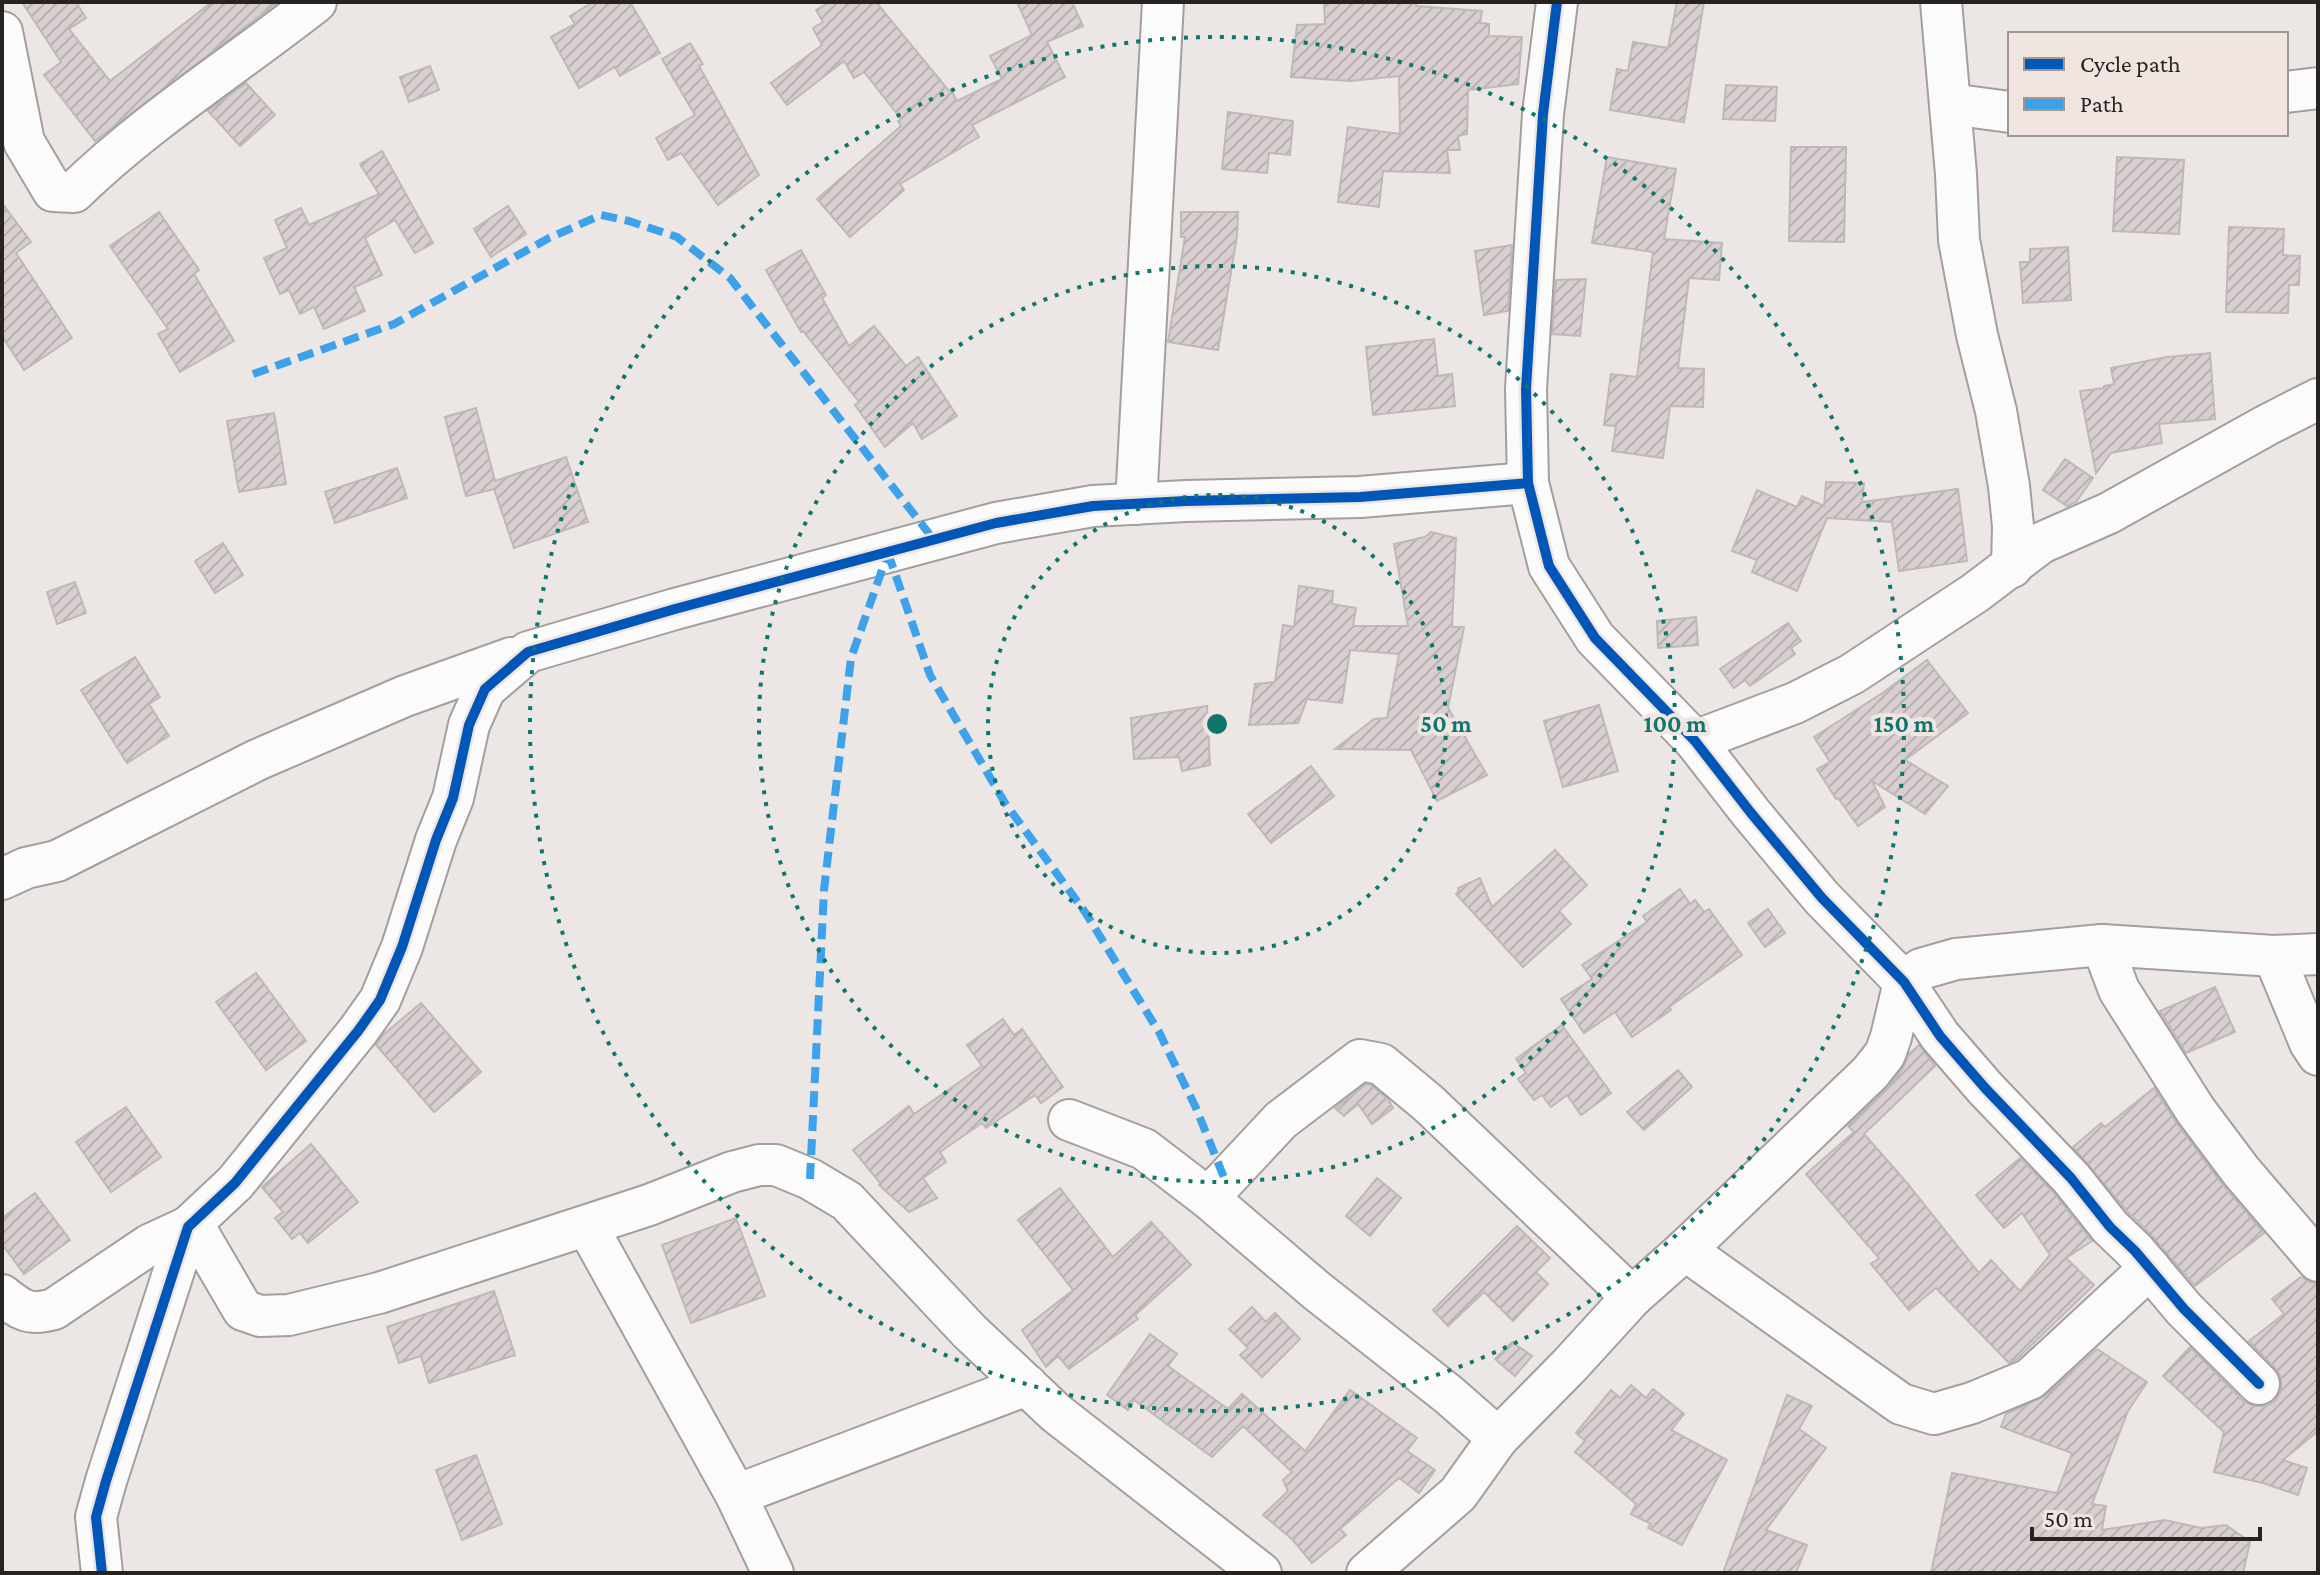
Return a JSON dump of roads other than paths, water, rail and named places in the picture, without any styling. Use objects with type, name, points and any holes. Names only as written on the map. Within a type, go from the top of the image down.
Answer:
[{"type":"street","points":[[2,32],[24,142],[53,191],[74,192],[145,131],[316,2]]},
{"type":"street","points":[[1136,504],[1163,2]]},
{"type":"street","points":[[1557,2],[1542,130],[1526,389],[1528,483],[1549,566],[1595,638],[1695,741],[1822,898],[1904,982],[1940,1036],[1985,1088],[2061,1166],[2110,1227],[2184,1309],[2259,1384]]},
{"type":"street","points":[[1941,2],[1959,240],[2009,486],[2013,526],[2012,567]]},
{"type":"street","points":[[2288,92],[2318,88]]},
{"type":"street","points":[[1950,104],[2008,112]]},
{"type":"street","points":[[1695,741],[1795,703],[1852,674],[2012,567],[2041,543],[2109,513],[2318,399]]},
{"type":"street","points":[[2,879],[26,868],[57,861],[257,760],[405,696],[528,652],[996,523],[1093,506],[1360,497],[1528,483]]},
{"type":"street","points":[[2,1295],[28,1313],[54,1309],[149,1245],[188,1227],[235,1183],[380,1000],[402,947],[436,840],[453,798],[469,725],[485,689],[528,652]]},
{"type":"street","points":[[2102,945],[2119,990],[2196,1111],[2241,1171],[2318,1261]]},
{"type":"street","points":[[1367,1573],[1458,1494],[1498,1438],[1632,1297],[1870,1073],[1885,1054],[1904,982],[1921,969],[1956,959],[2102,945],[2274,956],[2318,954]]},
{"type":"street","points":[[2274,956],[2310,1043],[2318,1055]]},
{"type":"street","points":[[1208,1198],[1281,1120],[1360,1060],[1381,1064],[1428,1103],[1632,1297]]},
{"type":"street","points":[[1069,1120],[1144,1149],[1208,1198],[1498,1438]]},
{"type":"street","points":[[188,1227],[201,1238],[243,1310],[260,1316],[289,1315],[379,1293],[587,1226],[732,1172],[759,1165],[776,1165],[810,1179],[847,1201],[969,1331],[1056,1413],[1261,1573]]},
{"type":"street","points":[[587,1226],[736,1495],[773,1573]]},
{"type":"street","points":[[102,1573],[96,1517],[188,1227]]},
{"type":"street","points":[[1685,1250],[1901,1404],[1934,1414],[1972,1403],[2030,1379],[2150,1268]]},
{"type":"street","points":[[736,1495],[1027,1385]]}]
